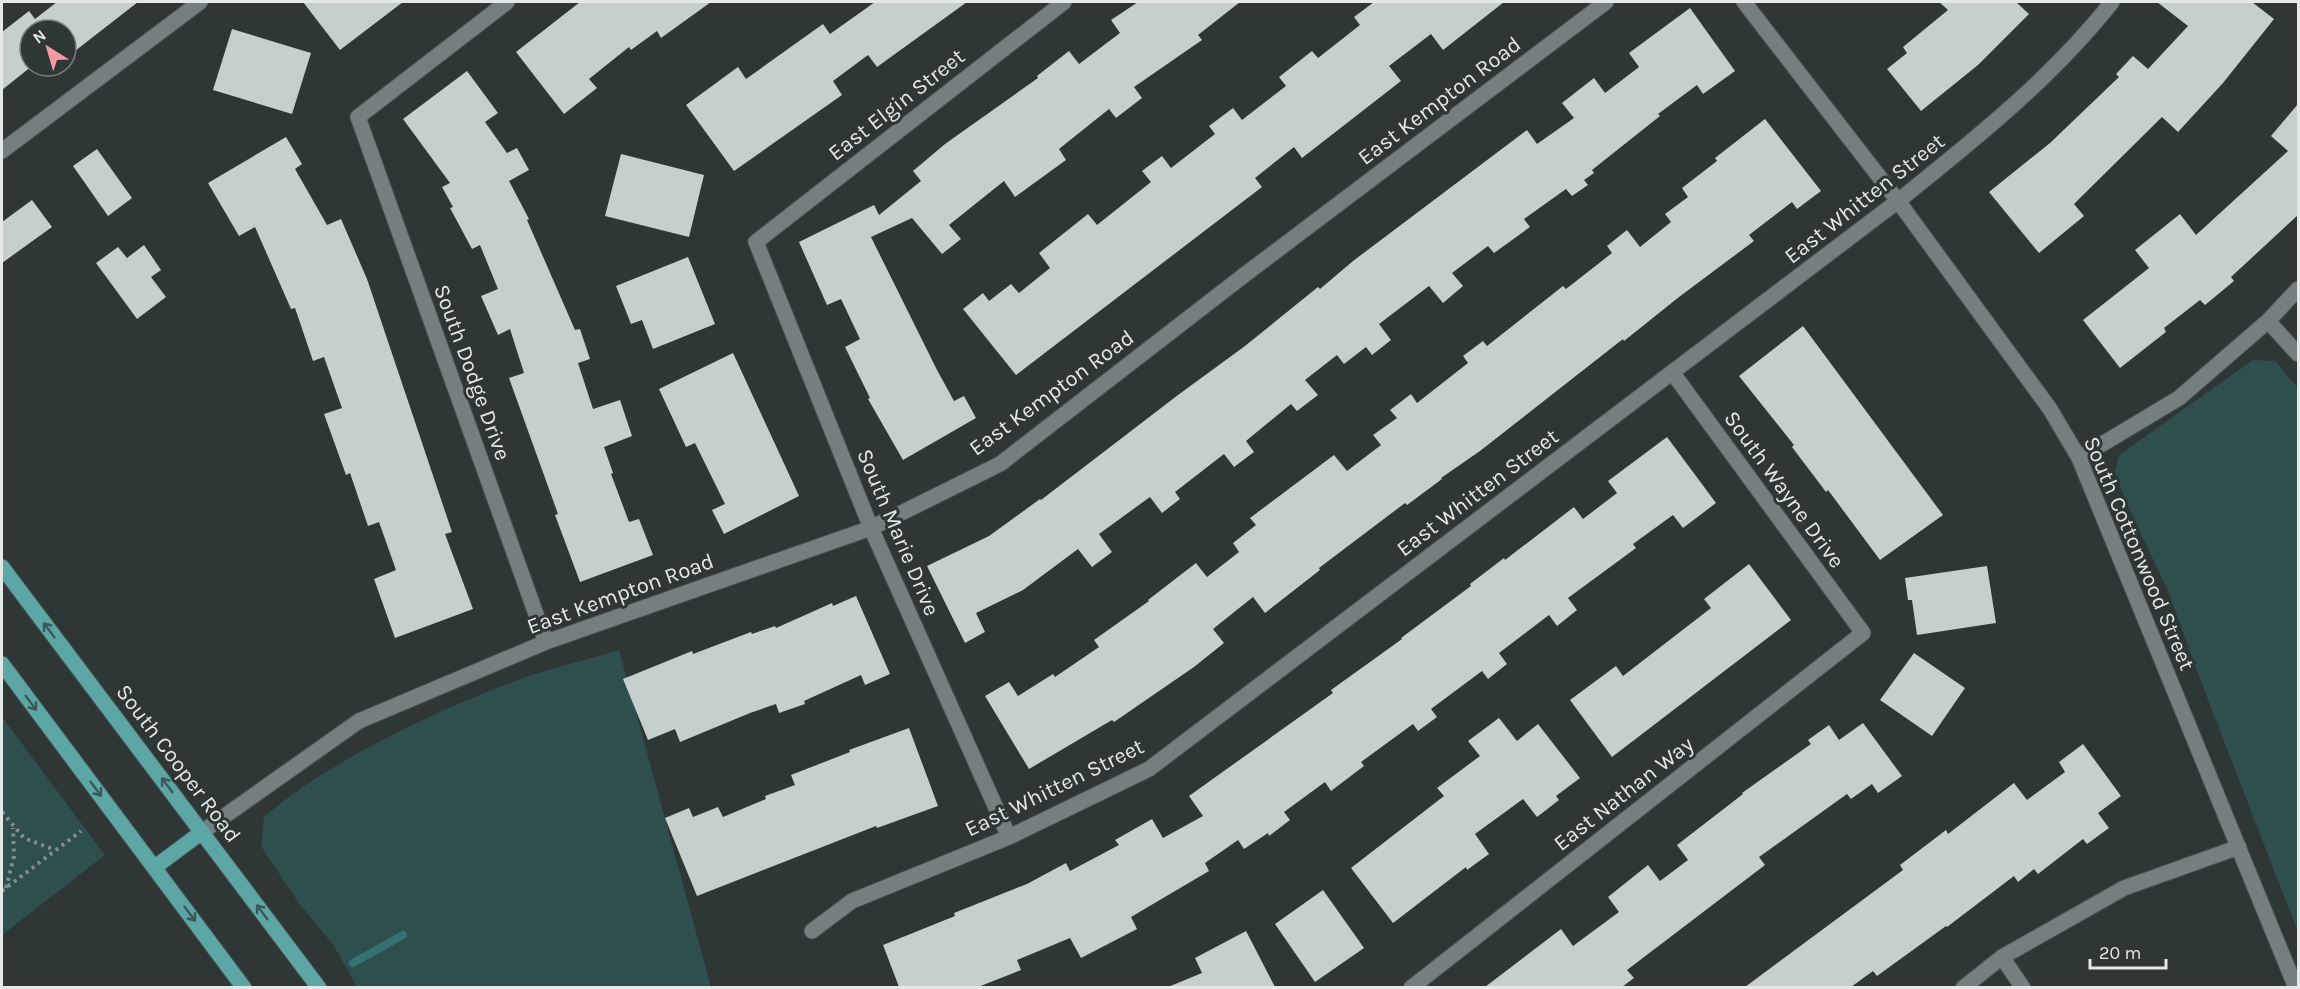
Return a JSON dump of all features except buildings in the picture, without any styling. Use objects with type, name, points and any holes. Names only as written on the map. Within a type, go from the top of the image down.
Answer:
[{"type":"main road","name":"South Cooper Road","points":[[2,567],[319,987]]},
{"type":"main road","points":[[2,664],[244,987]]},
{"type":"main road","points":[[155,867],[202,832]]},
{"type":"street","points":[[2,151],[200,2]]},
{"type":"street","name":"South Dodge Drive","points":[[507,2],[358,117],[546,642]]},
{"type":"street","name":"East Elgin Street","points":[[756,242],[1064,2]]},
{"type":"street","name":"East Kempton Road","points":[[202,832],[359,721],[546,642],[871,528],[1000,464],[1243,276],[1606,2]]},
{"type":"street","name":"South Cottonwood Street","points":[[1744,2],[1898,201],[2050,409],[2079,458],[2296,987]]},
{"type":"street","name":"East Whitten Street","points":[[812,931],[852,901],[1009,837],[1149,769],[1898,201],[1997,122],[2088,32],[2112,2]]},
{"type":"street","name":"South Marie Drive","points":[[756,242],[871,528],[1009,837]]},
{"type":"street","points":[[2079,458],[2179,398],[2268,321],[2298,289]]},
{"type":"street","points":[[2268,321],[2298,354]]},
{"type":"street","name":"South Wayne Drive","points":[[1672,372],[1863,633]]},
{"type":"street","name":"East Nathan Way","points":[[1410,987],[1863,633]]},
{"type":"street","points":[[1963,987],[2002,957],[2124,888],[2239,847]]},
{"type":"street","points":[[2002,957],[2023,987]]},
{"type":"path","points":[[2,812],[12,827],[24,838],[56,850]]},
{"type":"path","points":[[6,888],[14,856],[12,827]]},
{"type":"path","points":[[2,891],[81,831]]},
{"type":"shaded area","points":[[2253,360],[2275,361],[2298,388],[2298,932],[2168,591],[2127,504],[2115,472],[2119,455]]},
{"type":"shaded area","points":[[619,650],[711,987],[357,987],[334,946],[298,902],[261,846],[264,817],[289,797],[347,759],[410,726],[518,680]]},
{"type":"shaded area","points":[[2,717],[105,855],[2,935]]},
{"type":"waterway","points":[[353,963],[403,935]]}]
